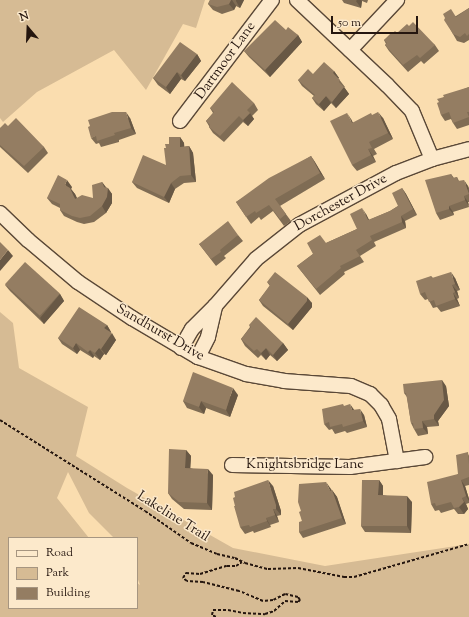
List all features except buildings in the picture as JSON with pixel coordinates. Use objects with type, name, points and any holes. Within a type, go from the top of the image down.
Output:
[{"type":"street","name":"Dartmoor Lane","points":[[180,122],[272,0]]},
{"type":"street","points":[[297,0],[387,85],[412,111],[432,159]]},
{"type":"street","points":[[350,50],[397,0]]},
{"type":"street","name":"Dorchester Drive","points":[[181,348],[192,329],[215,306],[256,259],[299,225],[378,182],[432,159],[469,149]]},
{"type":"street","name":"Sandhurst Drive","points":[[0,213],[28,240],[78,282],[132,318],[198,357],[246,374],[284,381],[340,384],[361,389],[376,399],[386,411],[391,426],[397,461]]},
{"type":"street","name":"Dorchester Drive","points":[[198,357],[208,337],[215,306]]},
{"type":"street","name":"Knightsbridge Lane","points":[[232,465],[350,467],[425,457]]},
{"type":"path","name":"Lakeline Trail","points":[[0,420],[145,511],[191,543],[242,562],[268,569],[298,568],[344,577],[354,577],[469,544]]},
{"type":"path","points":[[216,617],[211,613],[212,610],[228,610],[243,613],[265,614],[274,611],[285,601],[298,602],[300,600],[298,597],[285,594],[273,600],[263,601],[239,591],[203,582],[187,581],[183,578],[184,574],[186,573],[200,574],[222,567],[238,566],[242,562]]},
{"type":"green space","points":[[0,0],[205,0],[196,28],[183,24],[146,90],[114,50],[37,92],[3,122],[0,118]]},
{"type":"green space","points":[[0,312],[13,323],[19,368],[88,407],[76,456],[127,488],[233,548],[325,566],[469,544],[469,617],[0,617]]}]
